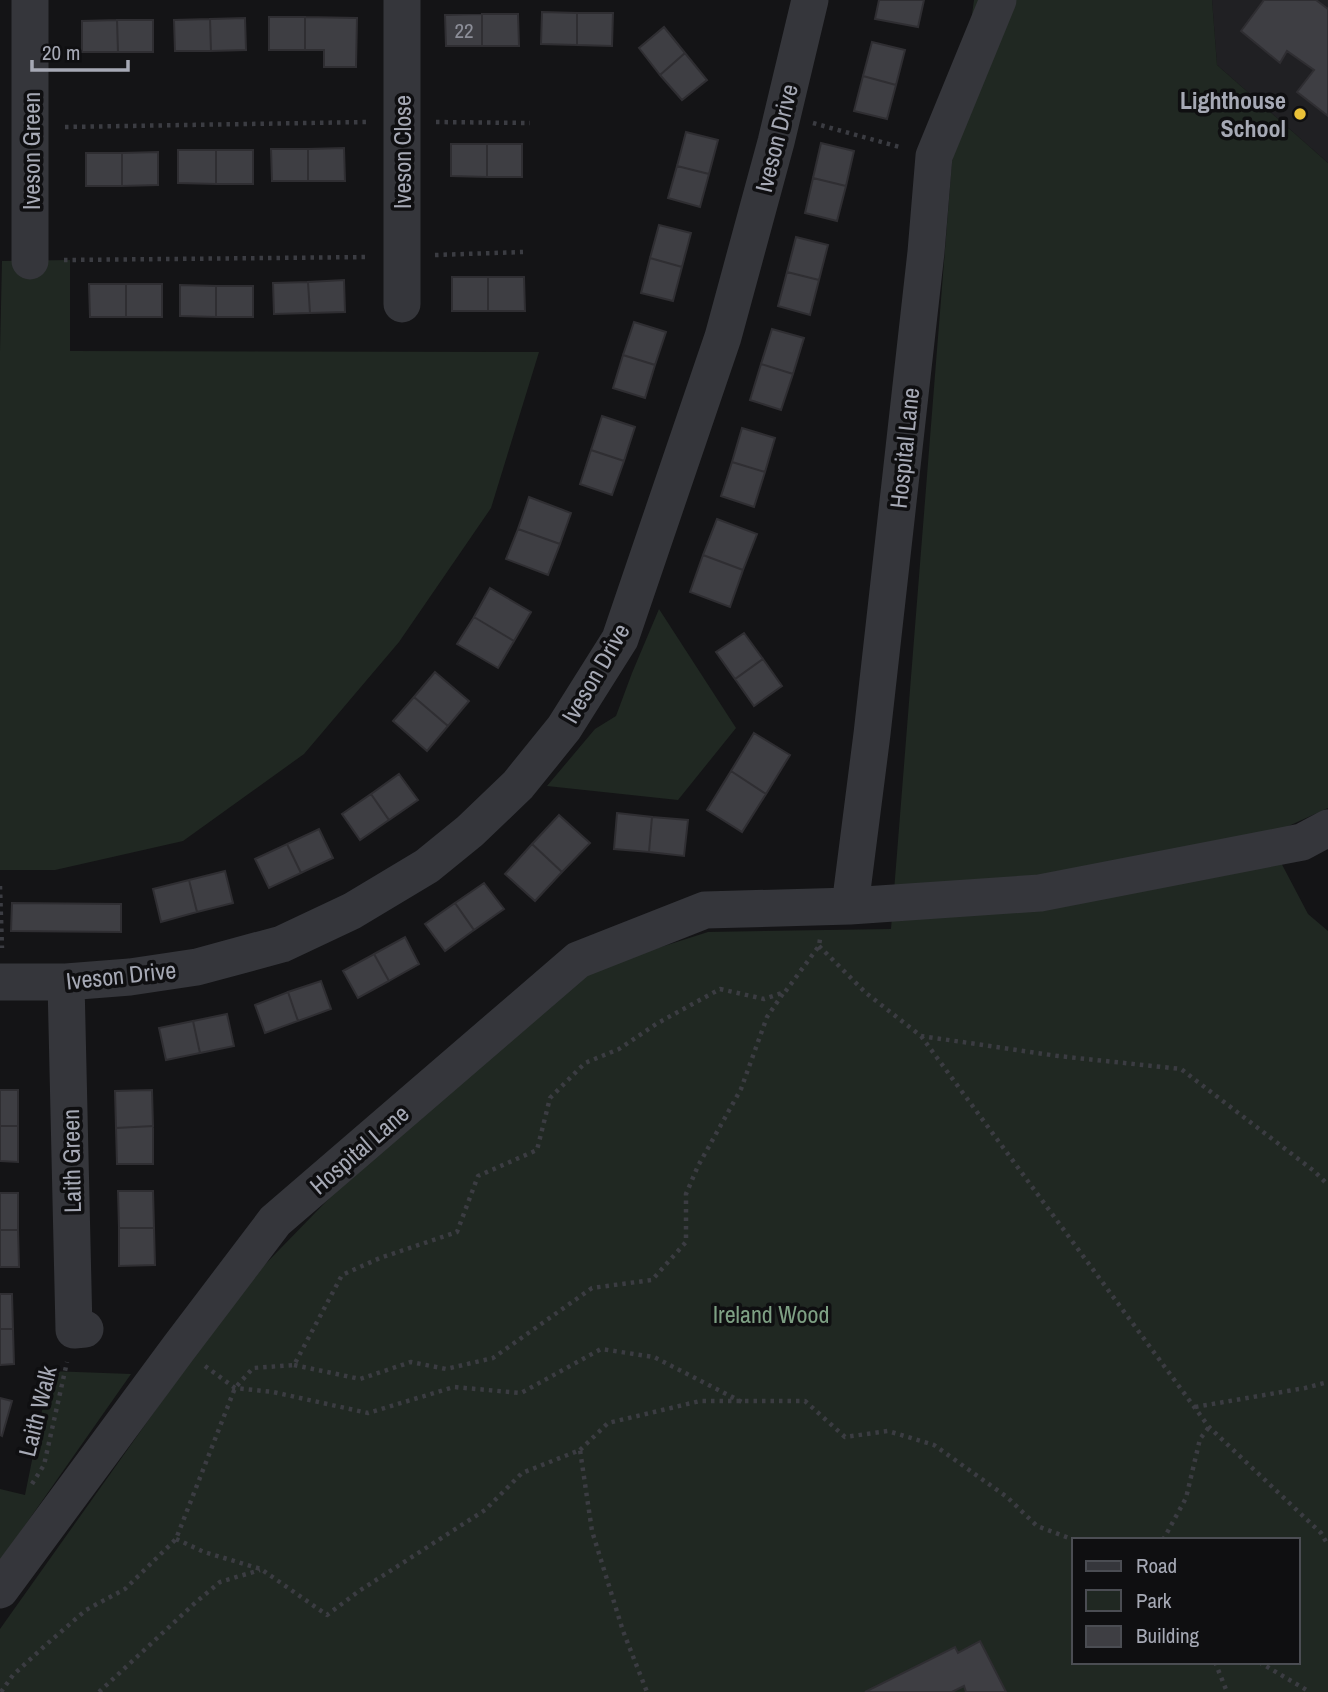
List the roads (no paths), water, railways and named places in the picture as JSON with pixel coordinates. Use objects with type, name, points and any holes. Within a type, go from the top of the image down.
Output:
[{"type":"street","name":"Iveson Green","points":[[30,0],[30,261]]},
{"type":"street","name":"Iveson Close","points":[[402,0],[402,304]]},
{"type":"street","name":"Iveson Drive","points":[[1,982],[66,982],[130,977],[197,967],[282,944],[352,911],[427,866],[470,831],[518,785],[564,728],[620,639],[723,337],[783,114],[810,0]]},
{"type":"street","name":"Hospital Lane","points":[[836,907],[874,720],[934,156],[998,0]]},
{"type":"street","name":"Hospital Lane","points":[[0,1590],[275,1221],[578,960],[705,910],[836,907],[1040,893],[1301,842],[1328,828]]},
{"type":"street","name":"Laith Green","points":[[66,982],[79,1330]]},
{"type":"place","name":"Lighthouse School","points":[[1300,114]]},
{"type":"park label","name":"Ireland Wood","points":[[771,1314]]}]
